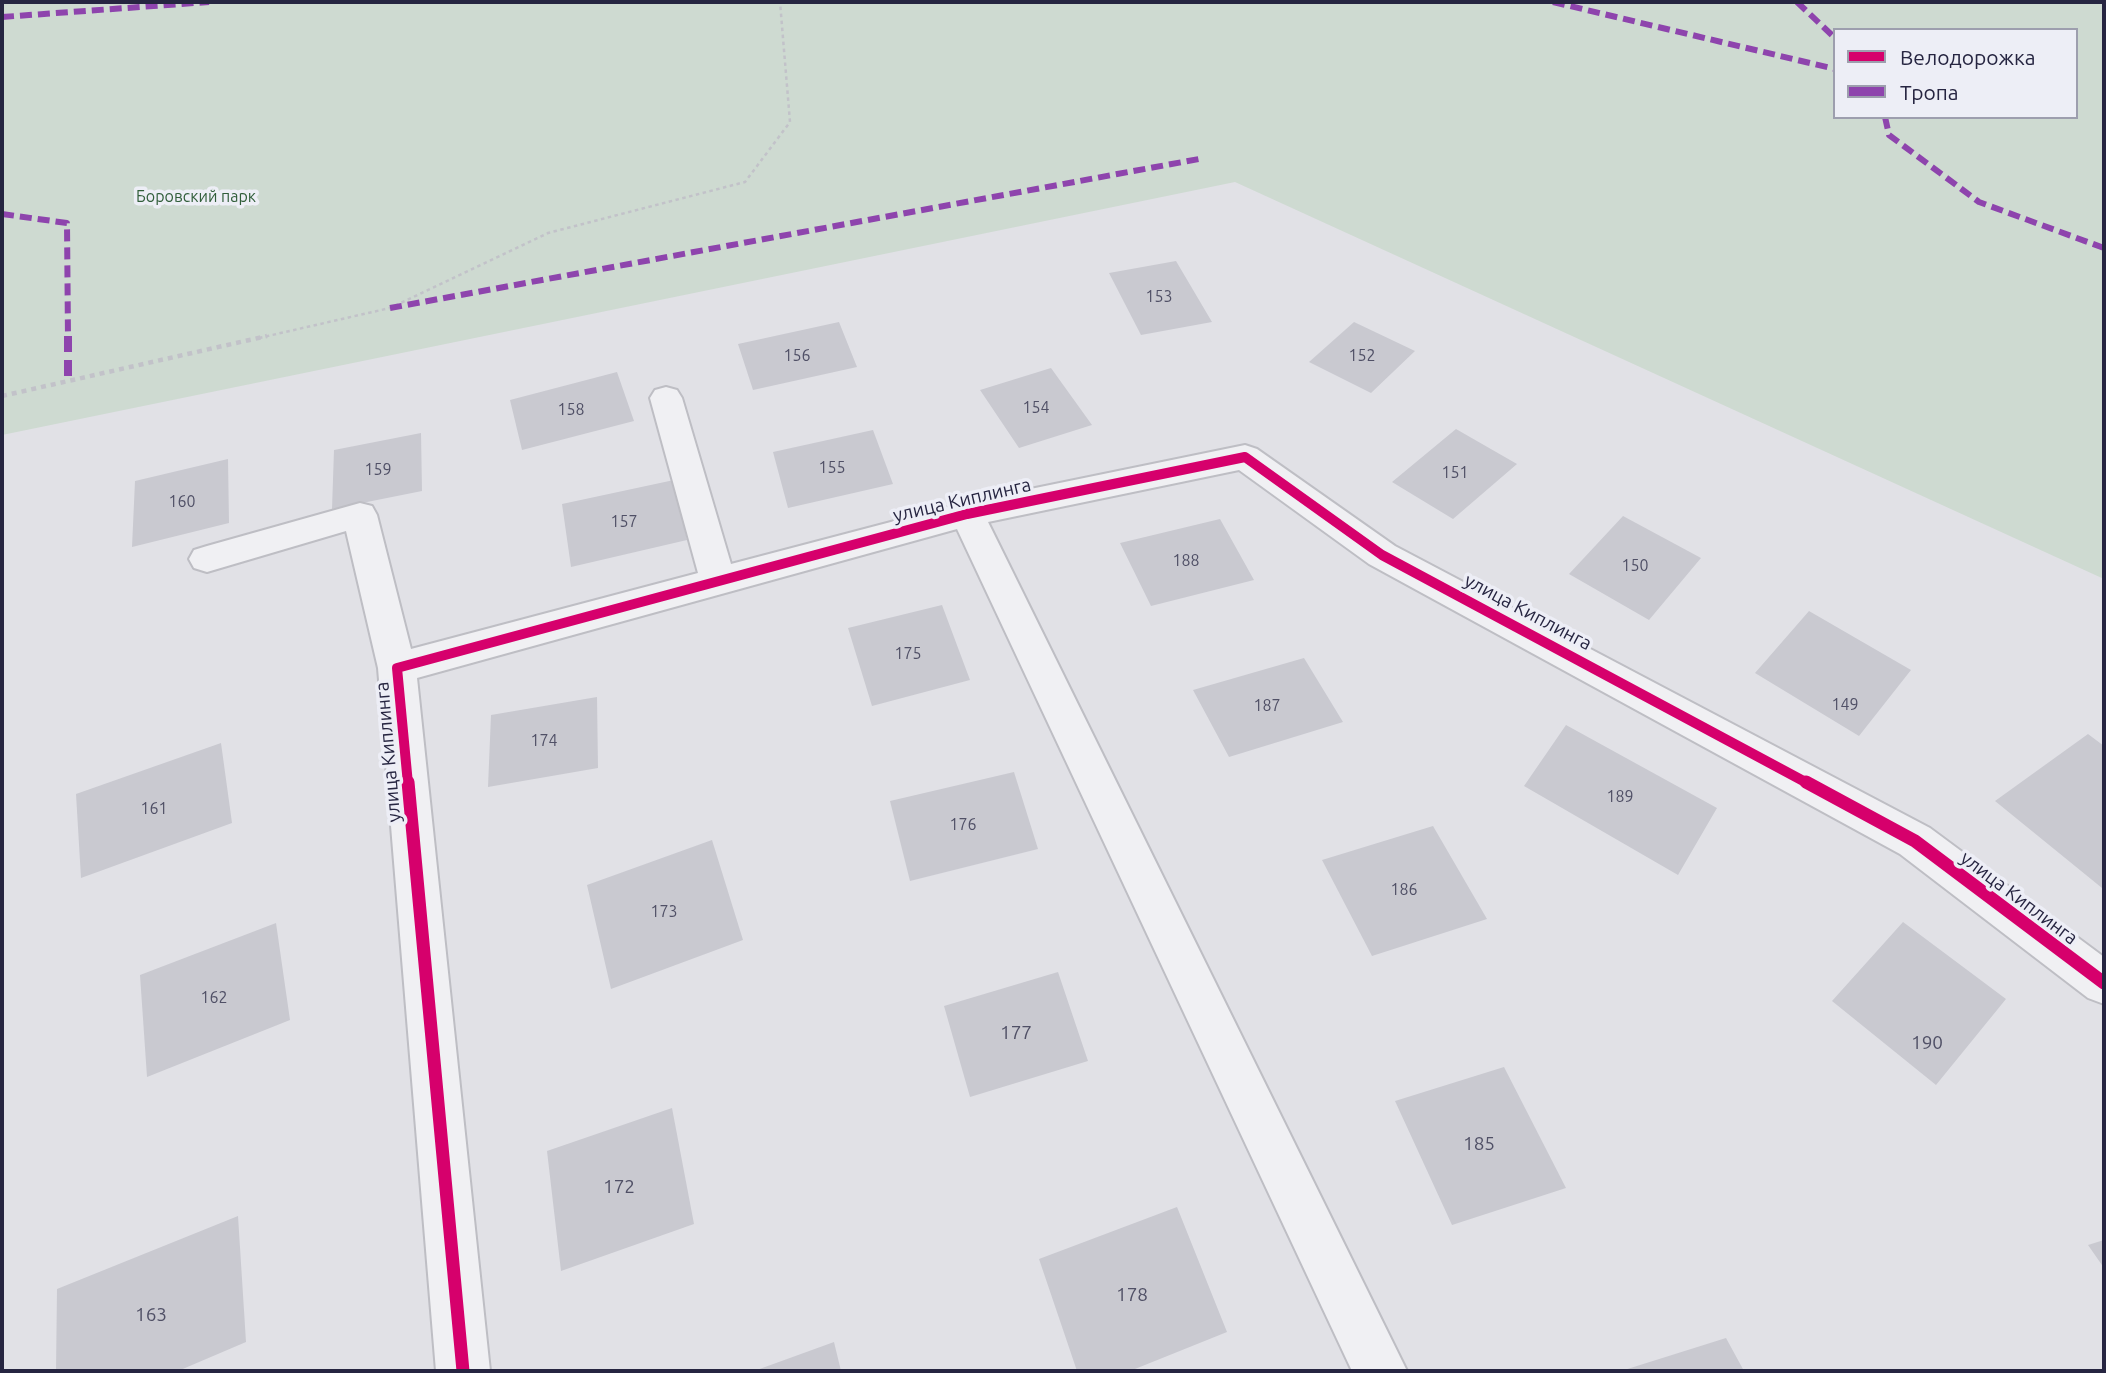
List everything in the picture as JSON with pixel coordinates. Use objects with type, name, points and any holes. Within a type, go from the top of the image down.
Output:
[{"type":"street","points":[[666,398],[718,581]]},
{"type":"street","name":"улица Киплинга","points":[[463,1371],[397,668],[967,514],[1245,457],[1382,555],[1915,841],[2104,983]]},
{"type":"street","points":[[967,514],[1380,1371]]},
{"type":"street","points":[[207,559],[360,515],[397,668]]},
{"type":"path","points":[[2,396],[390,308],[548,233],[745,182],[790,122],[780,2]]},
{"type":"green space","name":"Боровский парк","points":[[2,2],[2104,2],[2104,579],[1235,182],[2,435]]},
{"type":"building","points":[[1176,261],[1212,322],[1141,335],[1109,273]]},
{"type":"building","points":[[839,322],[857,367],[753,390],[738,344]]},
{"type":"building","points":[[1354,322],[1415,351],[1371,393],[1309,362]]},
{"type":"building","points":[[1051,368],[1092,425],[1019,448],[980,390]]},
{"type":"building","points":[[617,372],[634,421],[522,450],[510,400]]},
{"type":"building","points":[[1456,429],[1517,464],[1453,519],[1392,482]]},
{"type":"building","points":[[873,430],[893,484],[788,508],[773,452]]},
{"type":"building","points":[[421,433],[422,491],[332,509],[334,450]]},
{"type":"building","points":[[228,459],[229,523],[132,547],[135,481]]},
{"type":"building","points":[[674,480],[687,540],[571,567],[562,504]]},
{"type":"building","points":[[1623,516],[1701,558],[1649,620],[1569,574]]},
{"type":"building","points":[[1220,519],[1254,580],[1151,606],[1120,543]]},
{"type":"building","points":[[942,605],[970,680],[872,706],[848,628]]},
{"type":"building","points":[[1809,611],[1911,670],[1859,736],[1755,673]]},
{"type":"building","points":[[1304,658],[1343,722],[1229,757],[1193,690]]},
{"type":"building","points":[[597,697],[598,768],[488,787],[491,715]]},
{"type":"building","points":[[1566,725],[1717,808],[1678,875],[1524,786]]},
{"type":"building","points":[[2088,734],[2104,746],[2102,888],[1995,801]]},
{"type":"building","points":[[221,743],[232,823],[81,878],[76,794]]},
{"type":"building","points":[[1014,772],[1038,849],[910,881],[890,801]]},
{"type":"building","points":[[1433,826],[1487,919],[1372,956],[1322,860]]},
{"type":"building","points":[[712,840],[743,940],[611,989],[587,885]]},
{"type":"building","points":[[1903,922],[2006,999],[1936,1085],[1832,1001]]},
{"type":"building","points":[[276,923],[290,1020],[147,1077],[140,975]]},
{"type":"building","points":[[1058,972],[1088,1061],[970,1097],[944,1006]]},
{"type":"building","points":[[1504,1067],[1566,1188],[1452,1225],[1395,1101]]},
{"type":"building","points":[[672,1108],[694,1224],[561,1271],[547,1151]]},
{"type":"building","points":[[1177,1207],[1227,1332],[1130,1371],[1077,1371],[1039,1259]]},
{"type":"building","points":[[238,1216],[246,1342],[178,1371],[56,1371],[57,1289]]},
{"type":"building","points":[[2104,1240],[2104,1268],[2088,1245]]},
{"type":"building","points":[[1726,1338],[1744,1371],[1621,1371]]},
{"type":"building","points":[[834,1342],[841,1371],[754,1371]]},
{"type":"marked path","points":[[2,17],[209,2]]},
{"type":"marked path","points":[[1553,2],[1833,69]]},
{"type":"marked path","points":[[1797,2],[1833,36]]},
{"type":"marked path","points":[[1885,119],[1889,135],[1979,202],[2104,248]]},
{"type":"marked path","points":[[390,308],[1199,159]]},
{"type":"marked path","points":[[2,214],[67,223],[68,381]]},
{"type":"cycle path","points":[[463,1371],[397,668],[967,514],[1245,457],[1382,555],[1915,841],[2104,983]]}]
